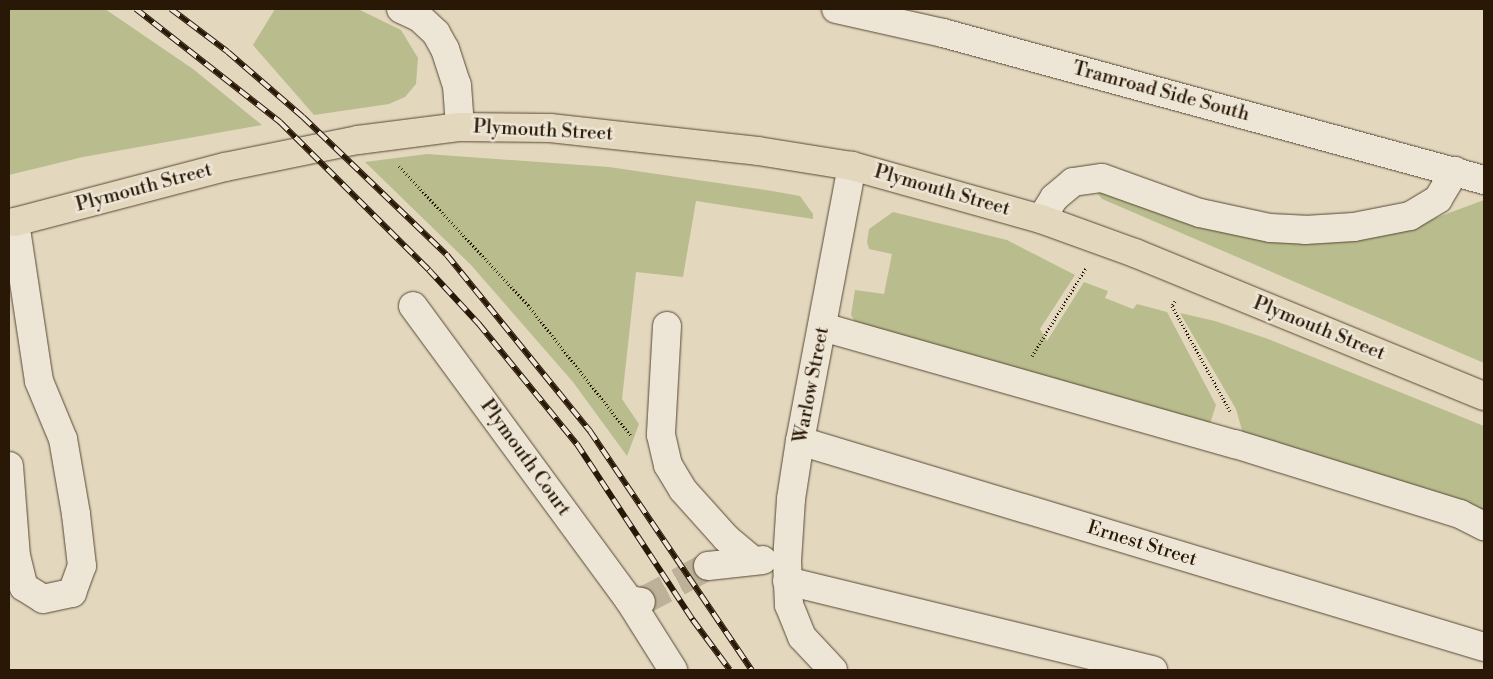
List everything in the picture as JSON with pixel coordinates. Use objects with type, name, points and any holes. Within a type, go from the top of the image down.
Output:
[{"type":"main road","name":"Plymouth Street","points":[[11,223],[225,167],[389,136],[460,127],[550,128],[758,151],[852,166],[1041,219],[1188,275],[1484,396]]},
{"type":"street","points":[[402,9],[420,18],[436,33],[446,49],[457,85],[460,127]]},
{"type":"street","name":"Tramroad Side South","points":[[836,9],[942,33],[1484,180]]},
{"type":"street","name":"Warlow Street","points":[[788,582],[791,499],[800,441],[852,166]]},
{"type":"street","points":[[1041,219],[1054,198],[1073,182],[1102,178],[1200,213],[1270,228],[1305,230],[1354,227],[1410,216],[1438,199],[1455,171]]},
{"type":"street","points":[[9,466],[16,556],[24,587],[43,599],[72,593],[82,566],[64,439],[38,381],[11,223]]},
{"type":"street","name":"Plymouth Court","points":[[413,306],[635,601],[673,670]]},
{"type":"street","points":[[667,326],[660,436],[668,465],[682,490],[726,538],[751,560],[788,582],[1153,670]]},
{"type":"street","points":[[823,327],[1019,381],[1235,444],[1460,514],[1484,526]]},
{"type":"street","name":"Ernest Street","points":[[800,441],[1484,647]]},
{"type":"street","points":[[708,566],[751,560]]},
{"type":"street","points":[[788,582],[802,637],[833,670]]},
{"type":"path","points":[[389,136],[393,159],[528,305],[632,437]]},
{"type":"path","points":[[1019,381],[1022,371],[1080,280],[1099,240]]},
{"type":"path","points":[[1188,275],[1172,306],[1230,412],[1235,444]]},
{"type":"green space","points":[[9,9],[105,9],[193,69],[262,125],[83,157],[9,175]]},
{"type":"green space","points":[[275,9],[358,9],[401,30],[418,58],[416,84],[405,97],[389,104],[314,115],[253,45]]},
{"type":"green space","points":[[427,154],[609,167],[772,191],[800,196],[813,214],[813,219],[696,201],[683,277],[636,272],[622,399],[639,424],[627,456],[573,382],[471,265],[365,162]]},
{"type":"green space","points":[[1101,188],[1267,239],[1327,243],[1403,230],[1484,200],[1484,363],[1102,199],[1098,194]]},
{"type":"green space","points":[[893,212],[1007,240],[1075,275],[1040,329],[1047,341],[1084,282],[1108,291],[1105,298],[1133,309],[1137,304],[1167,312],[1216,405],[1209,427],[855,322],[851,315],[855,290],[884,294],[892,254],[869,249],[867,242],[869,229]]},
{"type":"green space","points":[[1180,313],[1215,321],[1268,339],[1484,426],[1484,514],[1243,434],[1236,409]]},
{"type":"tunnel","points":[[641,602],[708,566]]},
{"type":"railway","points":[[136,9],[280,122],[429,270],[479,324],[577,444],[693,620],[730,670]]},
{"type":"railway","points":[[171,9],[228,52],[303,117],[447,255],[590,431],[752,670]]}]
